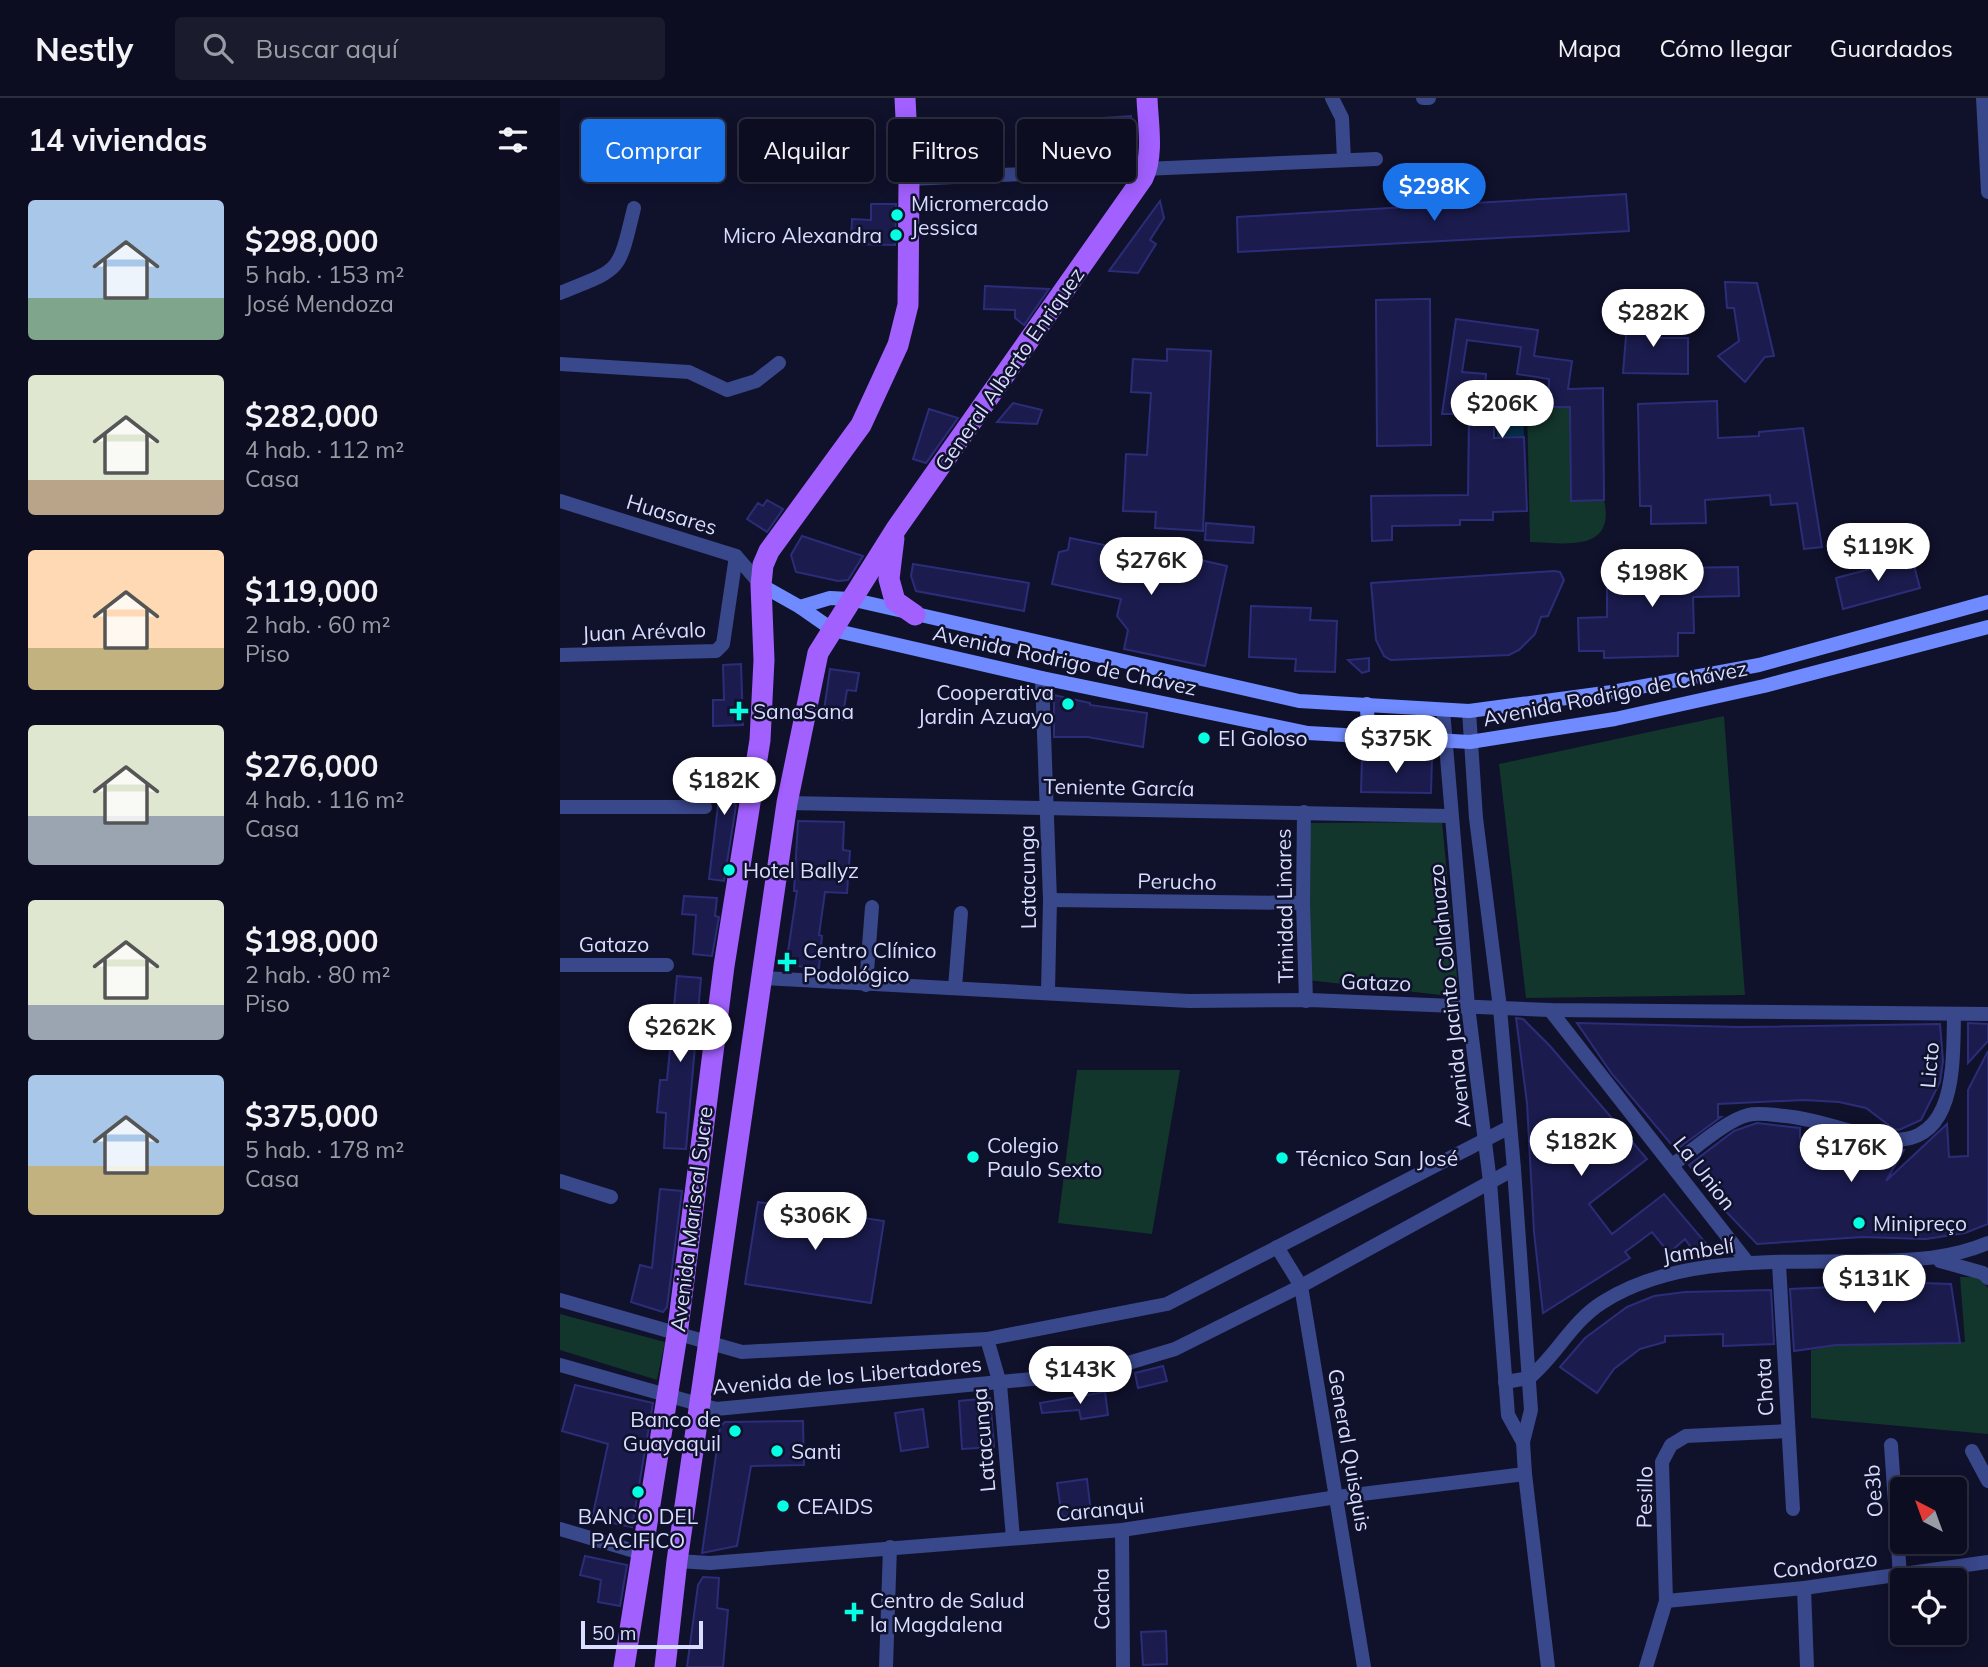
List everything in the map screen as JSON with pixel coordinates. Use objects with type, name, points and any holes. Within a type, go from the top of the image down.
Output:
[{"type":"main road","name":"Avenida Mariscal Sucre","points":[[905,98],[906,119]]},
{"type":"main road","points":[[1147,98],[1148,167]]},
{"type":"main road","name":"General Alberto Enriquez","points":[[833,630],[896,529],[1132,195],[1148,167]]},
{"type":"main road","name":"Avenida Mariscal Sucre","points":[[624,1667],[677,1335],[724,966],[760,740],[764,660],[761,585],[763,565],[769,551],[861,425],[898,345],[908,304],[909,182]]},
{"type":"main road","points":[[896,529],[889,579],[895,601],[915,615]]},
{"type":"main road","name":"Avenida Rodrigo de Chávez","points":[[761,585],[833,630],[1042,678],[1308,733],[1470,743],[1615,719],[1737,692],[1988,626]]},
{"type":"main road","name":"Avenida Rodrigo de Chávez","points":[[800,607],[830,598],[850,599],[1299,701],[1469,711],[1612,692],[1759,665],[1988,602]]},
{"type":"main road","name":"Avenida Mariscal Sucre","points":[[664,1667],[786,803],[811,678],[818,653],[833,630]]},
{"type":"main road","points":[[1367,704],[1368,737]]},
{"type":"street","points":[[1332,98],[1342,118],[1344,160]]},
{"type":"street","points":[[1423,98],[1429,98]]},
{"type":"street","points":[[1983,98],[1988,192]]},
{"type":"street","points":[[1003,174],[1376,159]]},
{"type":"street","points":[[560,293],[607,274],[617,266],[634,208]]},
{"type":"street","points":[[560,364],[690,372],[727,390],[756,381],[779,363]]},
{"type":"street","name":"Huasares","points":[[560,501],[736,556],[761,585]]},
{"type":"street","name":"Juan Arévalo","points":[[560,655],[716,651],[723,644],[736,556]]},
{"type":"street","name":"Latacunga","points":[[1042,678],[1050,900],[1048,991]]},
{"type":"street","name":"Avenida Jacinto Collahuazo","points":[[1443,709],[1468,1006],[1490,1182],[1508,1415],[1523,1442]]},
{"type":"street","name":"Avenida Jacinto Collahuazo","points":[[1469,711],[1470,743],[1500,1008],[1508,1128],[1514,1169],[1531,1410],[1523,1442],[1525,1474],[1548,1667]]},
{"type":"street","name":"Teniente García","points":[[786,803],[1450,816]]},
{"type":"street","points":[[560,807],[705,807]]},
{"type":"street","name":"Trinidad Linares","points":[[1304,812],[1303,903],[1307,1000]]},
{"type":"street","name":"Perucho","points":[[1050,900],[1303,903]]},
{"type":"street","points":[[866,985],[872,907]]},
{"type":"street","points":[[955,987],[961,912]]},
{"type":"street","name":"Gatazo","points":[[560,965],[667,965]]},
{"type":"street","name":"Gatazo","points":[[763,978],[866,985],[1048,991],[1189,1001],[1307,1000],[1550,1010],[1954,1016],[1988,1014]]},
{"type":"street","name":"La Union","points":[[1550,1010],[1748,1264]]},
{"type":"street","name":"Licto","points":[[1672,1165],[1747,1115],[1812,1119],[1894,1140],[1914,1136],[1934,1123],[1946,1105],[1953,1074],[1954,1016]]},
{"type":"street","name":"Avenida de los Libertadores","points":[[560,1300],[742,1352],[987,1339],[1150,1309],[1508,1128]]},
{"type":"street","name":"Avenida de los Libertadores","points":[[560,1364],[701,1407],[716,1409],[1095,1373],[1166,1353],[1301,1286],[1514,1169]]},
{"type":"street","points":[[560,1181],[611,1197]]},
{"type":"street","name":"Jambelí","points":[[1529,1378],[1563,1337],[1602,1302],[1659,1276],[1748,1264],[1936,1260],[1988,1243]]},
{"type":"street","name":"General Quisquis","points":[[1277,1247],[1301,1286],[1364,1667]]},
{"type":"street","name":"Jambelí","points":[[1936,1260],[1983,1273],[1988,1279]]},
{"type":"street","name":"Chota","points":[[1779,1264],[1793,1509]]},
{"type":"street","name":"Latacunga","points":[[987,1339],[1000,1384],[1013,1538]]},
{"type":"street","points":[[1505,1382],[1529,1378]]},
{"type":"street","name":"Pesillo","points":[[1646,1667],[1666,1601],[1662,1462],[1671,1445],[1686,1436],[1788,1431]]},
{"type":"street","name":"Oe3b","points":[[1891,1445],[1899,1568]]},
{"type":"street","points":[[1972,1451],[1988,1480]]},
{"type":"street","name":"Caranqui","points":[[677,1562],[709,1563],[1122,1530],[1337,1497],[1525,1474]]},
{"type":"street","points":[[560,1529],[641,1553]]},
{"type":"street","name":"Cacha","points":[[1122,1530],[1123,1667]]},
{"type":"street","points":[[886,1667],[890,1547]]},
{"type":"street","name":"Condorazo","points":[[1950,1568],[1988,1562]]},
{"type":"street","name":"Condorazo","points":[[1666,1601],[1890,1577]]},
{"type":"street","points":[[1804,1588],[1807,1667]]},
{"type":"green space","points":[[1527,406],[1570,407],[1571,501],[1604,500],[1606,517],[1602,529],[1595,537],[1572,543],[1530,542]]},
{"type":"green space","points":[[1724,716],[1745,995],[1526,998],[1499,764]]},
{"type":"green space","points":[[1442,822],[1459,997],[1307,980],[1307,823]]},
{"type":"green space","points":[[1077,1070],[1180,1070],[1152,1234],[1058,1223]]},
{"type":"green space","points":[[1960,1277],[1978,1277],[1988,1288],[1988,1434],[1811,1418],[1811,1350],[1836,1345],[1965,1342]]},
{"type":"green space","points":[[560,1314],[665,1342],[657,1380],[560,1350]]},
{"type":"water","points":[[1523,397],[1524,437],[1497,438],[1496,398]]},
{"type":"building","points":[[1131,116],[1131,119],[1089,119]]},
{"type":"building","points":[[1626,194],[1629,231],[1238,252],[1237,217]]},
{"type":"building","points":[[1160,201],[1164,218],[1150,240],[1156,244],[1138,273],[1109,271]]},
{"type":"building","points":[[871,204],[896,204],[895,245],[851,244],[852,219],[871,220]]},
{"type":"building","points":[[1725,282],[1757,283],[1774,356],[1765,357],[1745,382],[1718,356],[1739,341],[1734,308],[1727,308]]},
{"type":"building","points":[[985,286],[1049,289],[1024,325],[1015,318],[1015,310],[984,309]]},
{"type":"building","points":[[1430,299],[1431,445],[1377,446],[1376,300]]},
{"type":"building","points":[[1628,312],[1647,312],[1647,327],[1659,327],[1659,338],[1688,338],[1688,374],[1623,373]]},
{"type":"building","points":[[1456,319],[1538,330],[1534,356],[1572,361],[1568,389],[1603,388],[1604,500],[1571,501],[1570,407],[1548,407],[1549,379],[1517,374],[1521,347],[1467,340],[1462,372],[1486,374],[1483,425],[1494,425],[1494,438],[1524,437],[1527,511],[1493,512],[1493,520],[1460,520],[1460,525],[1392,526],[1392,540],[1372,541],[1371,496],[1468,495],[1469,414],[1442,414]]},
{"type":"building","points":[[1167,349],[1211,351],[1203,531],[1155,528],[1156,512],[1123,511],[1126,454],[1147,455],[1151,393],[1131,392],[1133,359],[1167,361]]},
{"type":"building","points":[[1717,401],[1718,438],[1759,436],[1759,432],[1803,428],[1822,547],[1804,549],[1797,503],[1771,505],[1770,495],[1705,500],[1706,523],[1651,524],[1651,506],[1640,506],[1638,404]]},
{"type":"building","points":[[1013,403],[1042,410],[1037,424],[997,422]]},
{"type":"building","points":[[929,409],[958,418],[926,463],[913,459]]},
{"type":"building","points":[[767,500],[783,509],[767,532],[747,519],[758,503],[763,506]]},
{"type":"building","points":[[1206,523],[1254,527],[1253,543],[1205,540]]},
{"type":"building","points":[[802,536],[863,556],[848,580],[838,581],[796,572],[791,555]]},
{"type":"building","points":[[1070,538],[1124,549],[1124,554],[1162,562],[1165,552],[1227,566],[1205,666],[1124,649],[1128,630],[1117,616],[1121,599],[1052,584],[1059,552],[1068,550]]},
{"type":"building","points":[[1912,558],[1920,588],[1843,609],[1836,578]]},
{"type":"building","points":[[913,564],[1029,583],[1024,611],[916,591],[911,576]]},
{"type":"building","points":[[1738,567],[1739,596],[1693,597],[1694,633],[1678,633],[1678,656],[1604,658],[1604,651],[1579,651],[1578,618],[1607,617],[1607,569]]},
{"type":"building","points":[[1560,572],[1564,580],[1548,616],[1541,617],[1535,634],[1519,650],[1509,655],[1391,660],[1384,656],[1376,640],[1371,583]]},
{"type":"building","points":[[1251,606],[1311,608],[1310,620],[1337,621],[1335,672],[1295,671],[1296,659],[1249,657]]},
{"type":"building","points":[[1369,658],[1369,671],[1362,673],[1348,660]]},
{"type":"building","points":[[741,664],[743,725],[713,726],[713,700],[724,700],[723,665]]},
{"type":"building","points":[[830,669],[859,673],[856,691],[847,690],[842,720],[823,717]]},
{"type":"building","points":[[1054,695],[1090,705],[1147,713],[1143,747],[1088,737],[1054,737]]},
{"type":"building","points":[[1362,756],[1432,758],[1431,793],[1361,792]]},
{"type":"building","points":[[714,766],[742,769],[737,800],[733,800],[736,806],[724,881],[709,879],[719,798],[710,797]]},
{"type":"building","points":[[798,821],[844,822],[843,850],[850,851],[847,893],[825,892],[819,935],[822,936],[819,968],[786,965],[797,891],[794,891]]},
{"type":"building","points":[[684,896],[717,898],[715,916],[719,917],[712,956],[693,954],[696,915],[682,914]]},
{"type":"building","points":[[677,976],[701,978],[686,1149],[664,1148],[666,1113],[657,1112],[660,1080],[667,1080]]},
{"type":"building","points":[[1516,1018],[1523,1019],[1550,1046],[1647,1159],[1589,1204],[1612,1234],[1664,1194],[1710,1248],[1692,1249],[1685,1239],[1669,1253],[1652,1232],[1625,1252],[1630,1258],[1543,1313],[1534,1232],[1527,1103]]},
{"type":"building","points":[[1577,1023],[1739,1027],[1940,1024],[1943,1061],[1940,1082],[1921,1120],[1899,1130],[1866,1108],[1839,1102],[1804,1100],[1718,1104],[1718,1117],[1721,1117],[1676,1150],[1612,1074]]},
{"type":"building","points":[[1968,1023],[1988,1024],[1988,1041],[1968,1063]]},
{"type":"building","points":[[1988,1051],[1988,1224],[1965,1233],[1926,1239],[1863,1237],[1757,1244],[1717,1202],[1689,1165],[1734,1131],[1757,1123],[1800,1128],[1800,1138],[1811,1147],[1826,1153],[1904,1150],[1886,1181],[1947,1124],[1949,1157],[1968,1156],[1968,1090]]},
{"type":"building","points":[[660,1189],[682,1191],[667,1307],[663,1312],[631,1302],[640,1265],[652,1268]]},
{"type":"building","points":[[758,1202],[884,1221],[871,1303],[745,1284]]},
{"type":"building","points":[[1951,1284],[1960,1343],[1836,1345],[1794,1351],[1790,1289]]},
{"type":"building","points":[[1771,1290],[1774,1344],[1723,1346],[1723,1334],[1665,1336],[1665,1342],[1640,1349],[1614,1369],[1597,1393],[1560,1367],[1585,1338],[1627,1307],[1654,1296],[1685,1292]]},
{"type":"building","points":[[1163,1366],[1167,1381],[1138,1388],[1135,1373]]},
{"type":"building","points":[[575,1385],[653,1403],[632,1527],[592,1519],[608,1444],[562,1431]]},
{"type":"building","points":[[1105,1392],[1108,1415],[1081,1419],[1079,1410],[1042,1413],[1040,1403]]},
{"type":"building","points":[[990,1398],[994,1447],[962,1449],[959,1401]]},
{"type":"building","points":[[923,1409],[928,1447],[901,1451],[895,1413]]},
{"type":"building","points":[[803,1421],[804,1465],[751,1466],[737,1546],[702,1553],[720,1427],[725,1422]]},
{"type":"building","points":[[1087,1479],[1091,1513],[1062,1517],[1057,1483]]},
{"type":"building","points":[[585,1556],[627,1565],[620,1606],[598,1602],[601,1580],[580,1575]]},
{"type":"building","points":[[703,1577],[719,1578],[717,1608],[728,1610],[723,1667],[687,1667],[698,1585]]},
{"type":"building","points":[[1166,1631],[1167,1664],[1143,1665],[1141,1632]]},
{"type":"place","name":"Micromercado Jessica","points":[[897,215]]},
{"type":"place","name":"Micro Alexandra","points":[[896,235]]},
{"type":"place","name":"Cooperativa Jardin Azuayo","points":[[1068,704]]},
{"type":"place","name":"SanaSana","points":[[739,711]]},
{"type":"place","name":"El Goloso","points":[[1204,738]]},
{"type":"place","name":"Hotel Ballyz","points":[[729,870]]},
{"type":"place","name":"Centro Clínico Podológico","points":[[787,962]]},
{"type":"place","name":"Colegio Paulo Sexto","points":[[973,1157]]},
{"type":"place","name":"Técnico San José","points":[[1282,1158]]},
{"type":"place","name":"Minipreço","points":[[1859,1223]]},
{"type":"place","name":"Banco de Guayaquil","points":[[735,1431]]},
{"type":"place","name":"Santi","points":[[777,1451]]},
{"type":"place","name":"BANCO DEL PACIFICO","points":[[638,1492]]},
{"type":"place","name":"CEAIDS","points":[[783,1506]]},
{"type":"place","name":"Centro de Salud la Magdalena","points":[[854,1612]]}]
